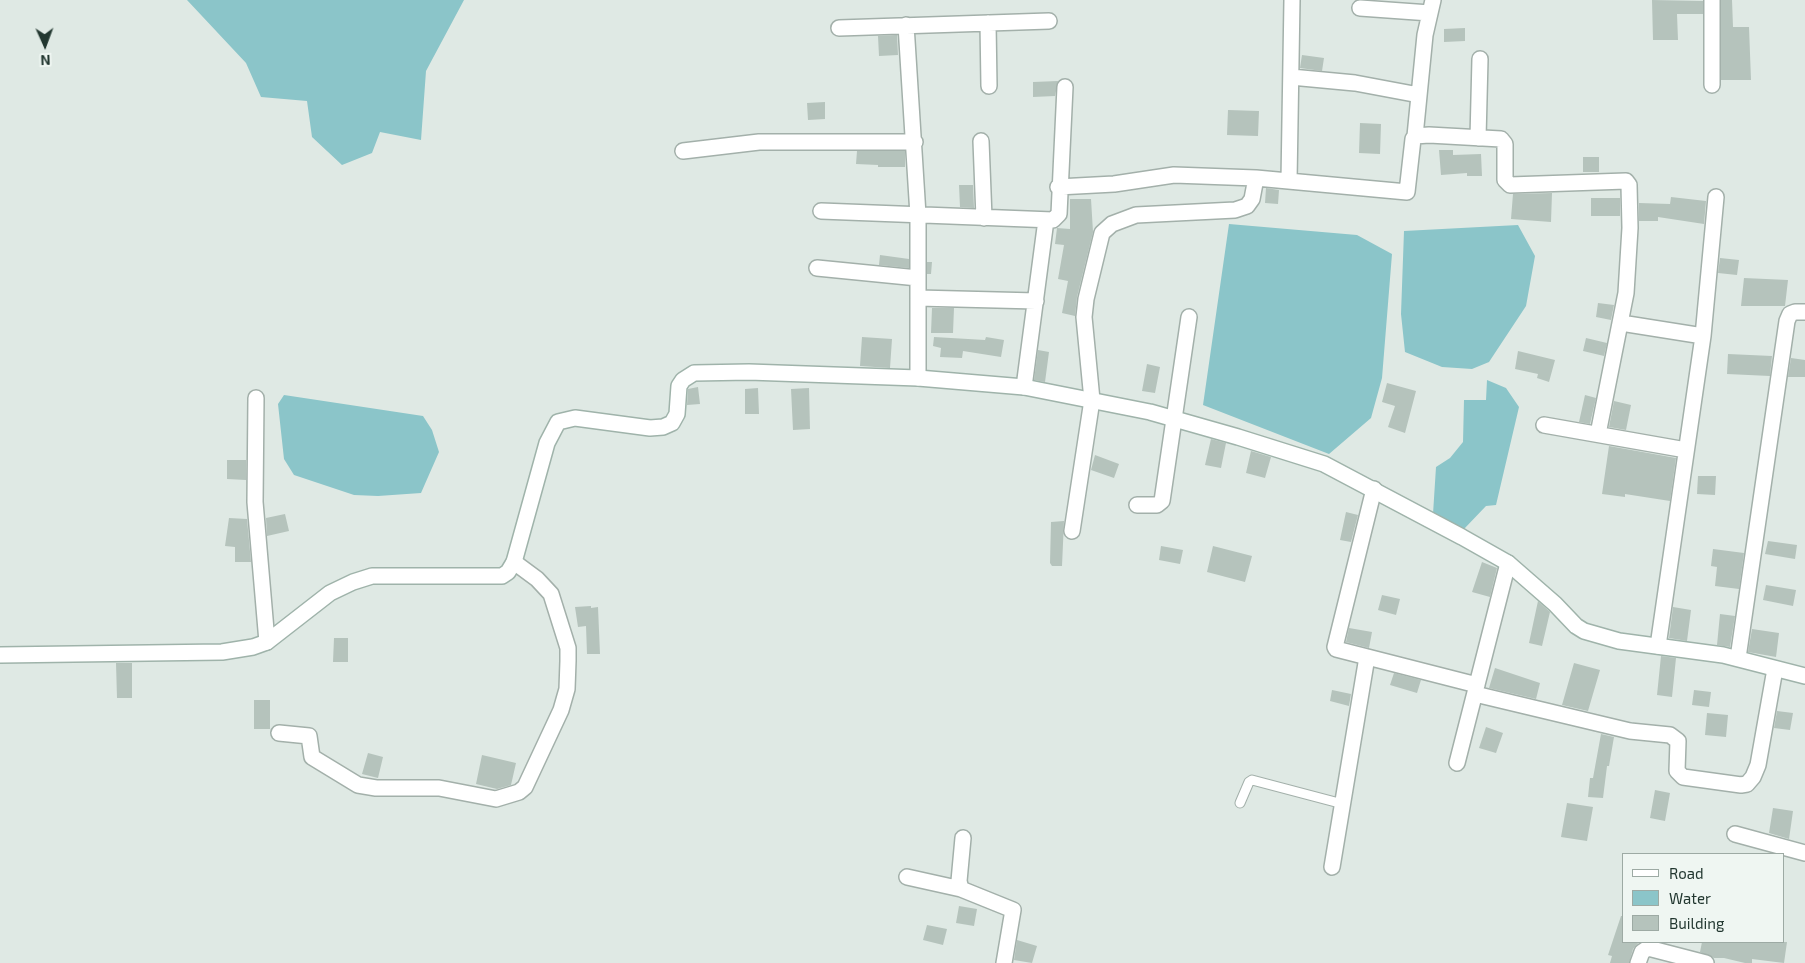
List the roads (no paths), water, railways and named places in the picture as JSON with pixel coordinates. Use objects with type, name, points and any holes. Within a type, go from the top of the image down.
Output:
[{"type":"street","points":[[1289,182],[1292,0]]},
{"type":"street","points":[[1712,0],[1712,85]]},
{"type":"street","points":[[1058,187],[1114,184],[1159,176],[1256,178],[1407,192],[1412,145],[1416,136],[1425,35],[1432,7],[1360,8]]},
{"type":"street","points":[[839,28],[1049,21]]},
{"type":"street","points":[[988,23],[989,86]]},
{"type":"street","points":[[906,25],[915,142],[918,215],[918,378]]},
{"type":"street","points":[[1478,138],[1480,59]]},
{"type":"street","points":[[1291,77],[1356,83],[1419,95]]},
{"type":"street","points":[[821,211],[1046,220],[1057,218],[1065,88]]},
{"type":"street","points":[[1416,136],[1478,138],[1504,141],[1505,180],[1510,185],[1549,185],[1610,180],[1628,182],[1630,228],[1626,293],[1598,434]]},
{"type":"street","points":[[981,141],[984,218]]},
{"type":"street","points":[[683,150],[758,142],[915,142]]},
{"type":"street","points":[[1072,530],[1092,400],[1084,317],[1089,282],[1102,233],[1112,224],[1136,216],[1235,210],[1248,206],[1252,199],[1256,178]]},
{"type":"street","points":[[1658,646],[1703,336],[1716,196]]},
{"type":"street","points":[[1024,387],[1046,220]]},
{"type":"street","points":[[817,268],[918,278]]},
{"type":"street","points":[[918,298],[1036,301]]},
{"type":"street","points":[[1738,658],[1787,321],[1790,314],[1805,312]]},
{"type":"street","points":[[1137,505],[1157,505],[1162,501],[1176,420],[1189,317]]},
{"type":"street","points":[[1621,323],[1703,336]]},
{"type":"street","points":[[0,655],[222,652],[253,647],[267,642],[330,593],[353,582],[372,576],[502,576],[508,572],[514,562],[546,443],[558,422],[575,418],[650,428],[663,427],[672,423],[677,414],[679,386],[683,380],[694,373],[748,372],[918,378],[1024,387],[1092,400],[1176,420],[1324,464],[1508,563],[1555,604],[1576,626],[1584,631],[1619,641],[1703,651],[1738,658],[1775,670],[1805,676]]},
{"type":"street","points":[[256,398],[255,502],[267,642]]},
{"type":"street","points":[[1544,425],[1686,450]]},
{"type":"street","points":[[1374,490],[1336,649],[1476,690],[1622,729],[1670,735],[1678,741],[1678,771],[1684,778],[1741,785],[1747,784],[1753,778],[1758,765],[1775,670]]},
{"type":"street","points":[[279,733],[309,736],[312,757],[358,785],[376,788],[439,788],[496,800],[519,792],[525,787],[561,710],[567,689],[568,648],[551,594],[537,579],[514,562]]},
{"type":"street","points":[[1457,763],[1508,563]]},
{"type":"street","points":[[1332,867],[1367,657]]},
{"type":"street","points":[[1735,834],[1805,854]]},
{"type":"street","points":[[961,889],[958,881],[963,838]]},
{"type":"street","points":[[907,877],[961,889],[1013,910],[1014,915],[1004,963]]},
{"type":"street","points":[[1638,963],[1642,952],[1648,948],[1706,963]]},
{"type":"lane","points":[[1240,804],[1249,782],[1252,780],[1343,804]]},
{"type":"water","points":[[187,0],[464,0],[426,71],[421,140],[380,132],[372,153],[342,165],[312,137],[307,101],[261,97],[246,63]]},
{"type":"water","points":[[1229,224],[1357,235],[1392,254],[1382,378],[1371,418],[1329,454],[1203,405]]},
{"type":"water","points":[[1518,225],[1535,256],[1526,306],[1489,362],[1472,369],[1442,367],[1405,352],[1401,314],[1404,231]]},
{"type":"water","points":[[1487,380],[1506,388],[1519,407],[1496,505],[1486,506],[1464,529],[1433,514],[1436,467],[1450,458],[1463,442],[1464,400],[1486,400]]},
{"type":"water","points":[[284,395],[423,416],[432,430],[439,452],[421,493],[378,496],[354,495],[294,475],[284,459],[278,404]]}]
